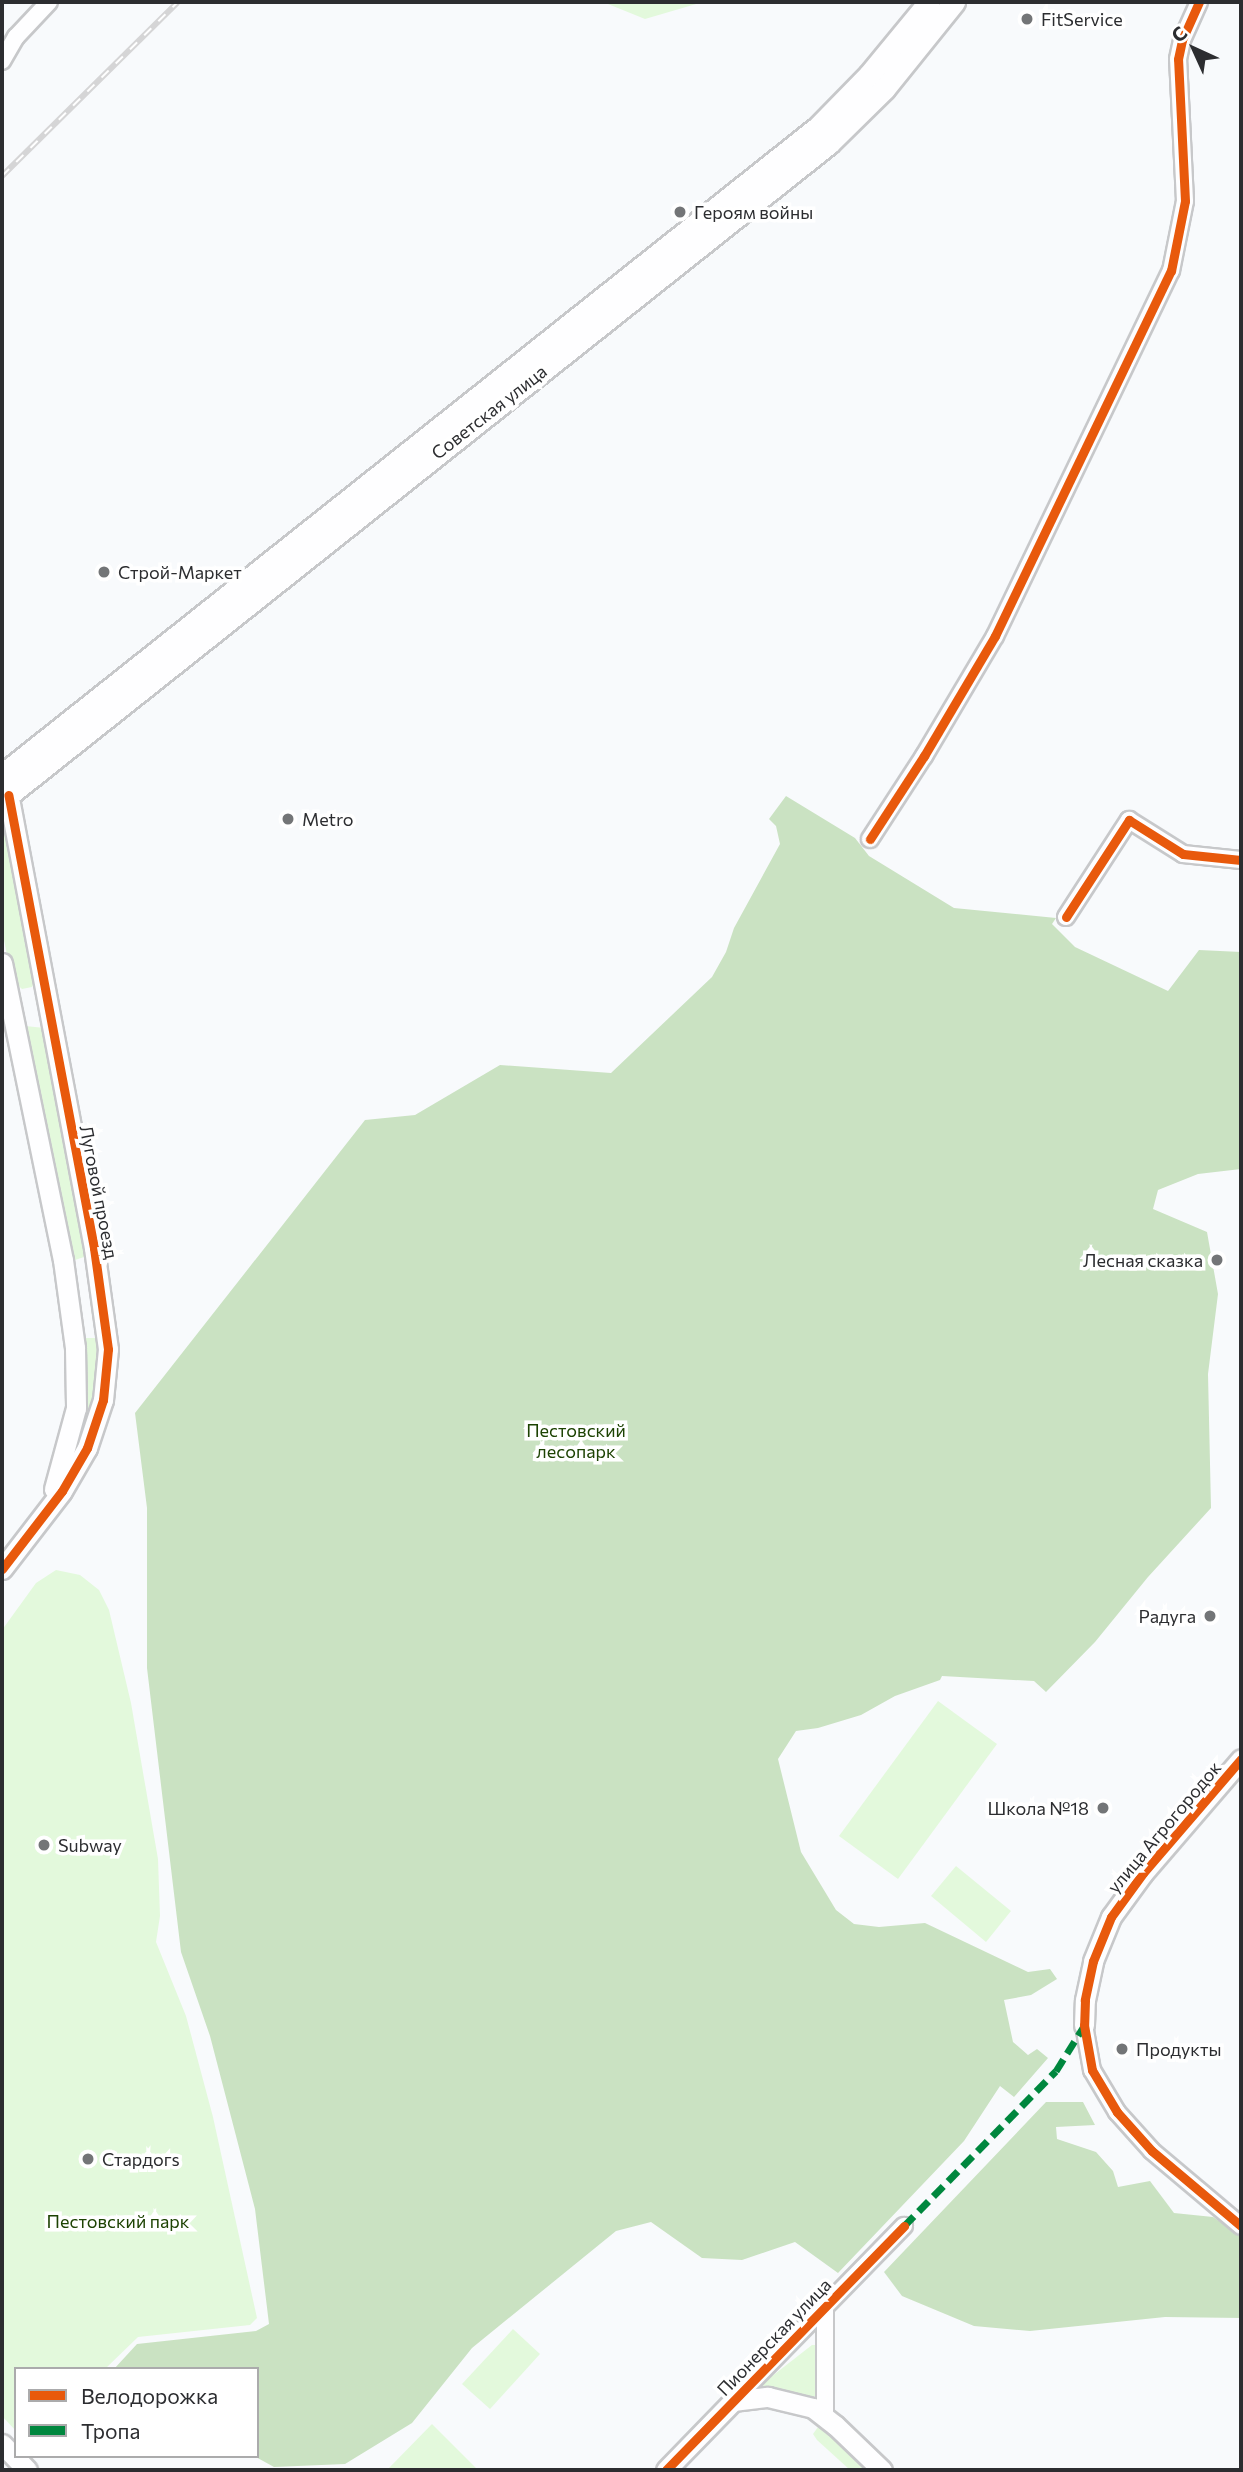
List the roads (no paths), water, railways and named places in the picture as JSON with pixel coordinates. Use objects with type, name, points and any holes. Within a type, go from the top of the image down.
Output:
[{"type":"main road","name":"Советская улица","points":[[4,790],[818,127],[869,75],[929,2]]},
{"type":"main road","name":"Советская улица","points":[[4,790],[829,143],[884,89],[954,2]]},
{"type":"street","points":[[2,61],[16,37],[49,2]]},
{"type":"street","points":[[870,839],[924,756],[995,636],[1171,271],[1185,201],[1178,60],[1182,40],[1199,2]]},
{"type":"street","name":"Луговой проезд","points":[[2,1569],[68,1482],[87,1448],[103,1400],[108,1349],[94,1248],[4,790]]},
{"type":"street","points":[[1066,917],[1129,820],[1183,854],[1241,860]]},
{"type":"street","name":"Луговой проезд","points":[[2,963],[63,1260],[78,1380],[72,1431],[59,1478],[34,1527]]},
{"type":"street","name":"улица Агрогородок","points":[[1241,1759],[1143,1873],[1111,1917],[1093,1961],[1085,2000],[1084,2025],[1092,2070],[1117,2112],[1152,2151],[1241,2226]]},
{"type":"street","name":"Пионерская улица","points":[[666,2470],[904,2226]]},
{"type":"street","points":[[825,2308],[825,2416]]},
{"type":"street","points":[[733,2401],[768,2397],[802,2403],[825,2416],[882,2470]]},
{"type":"railway","points":[[2,176],[178,2]]},
{"type":"place","name":"FitService","points":[[1027,19]]},
{"type":"place","name":"Героям войны","points":[[680,212]]},
{"type":"place","name":"Строй-Маркет","points":[[104,572]]},
{"type":"place","name":"Metro","points":[[288,819]]},
{"type":"place","name":"Лесная сказка","points":[[1217,1260]]},
{"type":"place","name":"Радуга","points":[[1210,1616]]},
{"type":"place","name":"Школа №18","points":[[1103,1808]]},
{"type":"place","name":"Subway","points":[[44,1845]]},
{"type":"place","name":"Продукты","points":[[1122,2049]]},
{"type":"place","name":"Стардогs","points":[[88,2159]]},
{"type":"park label","name":"Пестовский лесопарк","points":[[576,1441]]},
{"type":"park label","name":"Пестовский парк","points":[[118,2221]]}]
